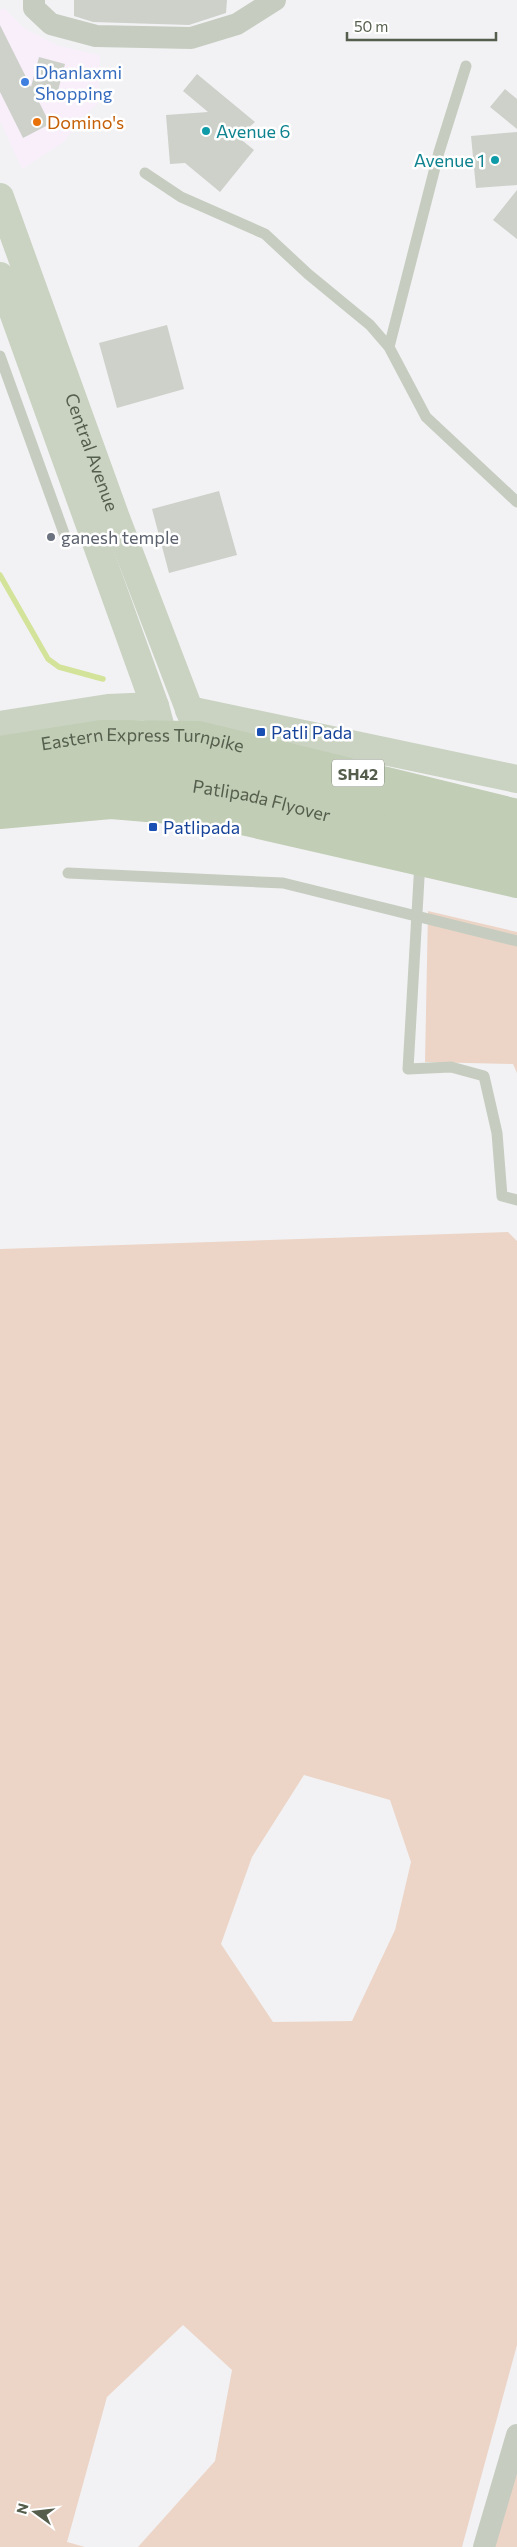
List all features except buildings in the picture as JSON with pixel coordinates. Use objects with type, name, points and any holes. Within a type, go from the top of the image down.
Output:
[{"type":"main road","name":"Central Avenue","points":[[0,197],[116,518],[199,735],[206,813]]},
{"type":"main road","name":"Central Avenue","points":[[0,276],[155,706],[164,734],[178,809]]},
{"type":"main road","points":[[0,725],[108,708],[155,706]]},
{"type":"main road","points":[[189,710],[517,779]]},
{"type":"main road","name":"Eastern Express Turnpike","points":[[0,750],[101,734],[199,735],[517,813]]},
{"type":"main road","name":"Patlipada Flyover","points":[[0,766],[103,756],[179,760],[252,771],[517,837]]},
{"type":"main road","name":"Patlipada Flyover","points":[[0,790],[34,785],[104,780],[186,785],[248,794],[517,864]]},
{"type":"main road","points":[[0,814],[111,805],[178,809],[206,813],[517,884]]},
{"type":"street","points":[[34,0],[34,8],[51,24],[96,36],[191,38],[236,24],[246,8],[275,0]]},
{"type":"street","points":[[484,2547],[517,2435]]},
{"type":"lane","points":[[389,348],[439,152],[466,66]]},
{"type":"lane","points":[[145,173],[181,197],[265,234],[308,274],[370,325],[389,348],[426,417],[517,502]]},
{"type":"lane","points":[[0,356],[65,536]]},
{"type":"lane","points":[[420,861],[408,1069],[451,1068],[484,1076],[497,1133],[502,1196],[517,1200]]},
{"type":"lane","points":[[68,873],[283,883],[517,940]]},
{"type":"shaded area","points":[[4,8],[24,28],[59,46],[100,55],[98,104],[79,120],[64,142],[22,169],[0,121],[0,10]]},
{"type":"shaded area","points":[[428,911],[517,932],[517,1073],[513,1064],[425,1062]]},
{"type":"shaded area","points":[[508,1232],[517,1241],[517,2345],[462,2547],[138,2547],[215,2461],[232,2370],[183,2325],[107,2397],[67,2542],[85,2547],[0,2547],[0,1249]],"holes":[[[304,1775],[390,1800],[411,1862],[395,1930],[352,2021],[273,2022],[221,1944],[252,1857]]]},
{"type":"shaded area","points":[[517,2459],[517,2547],[494,2547]]},
{"type":"waterway","points":[[0,575],[48,659],[59,667],[103,679]]},
{"type":"place","name":"Dhanlaxmi Shopping","points":[[25,82]]},
{"type":"place","name":"Domino's","points":[[37,122]]},
{"type":"place","name":"Avenue 6","points":[[206,131]]},
{"type":"place","name":"Avenue 1","points":[[495,160]]},
{"type":"place","name":"ganesh temple","points":[[51,537]]},
{"type":"place","name":"Patli Pada","points":[[261,732]]},
{"type":"place","name":"Patlipada","points":[[153,827]]}]
